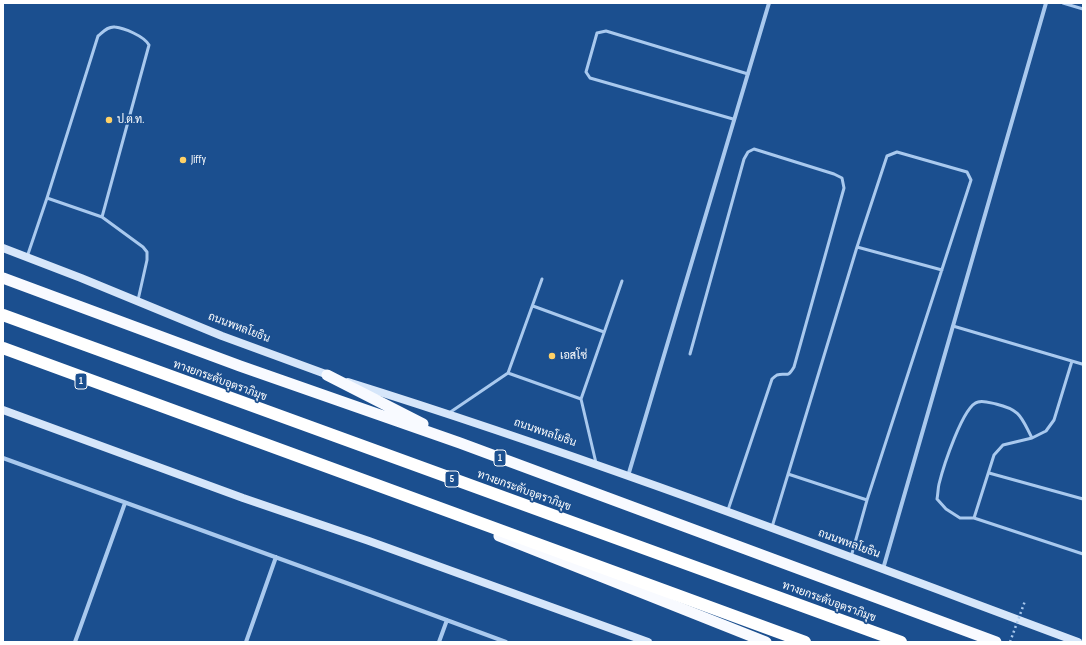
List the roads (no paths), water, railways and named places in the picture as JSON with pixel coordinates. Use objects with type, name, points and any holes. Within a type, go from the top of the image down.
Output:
[{"type":"highway","name":"1","points":[[3,278],[240,366],[460,443],[996,642]]},
{"type":"highway","name":"ทางยกระดับอุตราภิมุข","points":[[3,316],[901,642]]},
{"type":"highway","points":[[3,348],[805,642]]},
{"type":"highway","name":"1","points":[[3,352],[392,493],[766,642]]},
{"type":"highway","points":[[327,375],[460,443]]},
{"type":"main road","name":"ถนนพหลโยธิน","points":[[3,248],[222,336],[327,375],[449,413],[628,476],[1078,642]]},
{"type":"main road","points":[[3,410],[242,498],[369,541],[648,642]]},
{"type":"street","points":[[628,476],[768,3]]},
{"type":"street","points":[[883,570],[1046,3]]},
{"type":"street","points":[[3,458],[506,642]]},
{"type":"street","points":[[75,642],[125,503]]},
{"type":"street","points":[[246,642],[276,557]]},
{"type":"street","points":[[439,642],[447,620]]},
{"type":"lane","points":[[1063,3],[1083,9]]},
{"type":"lane","points":[[27,257],[98,36],[105,30],[114,26],[141,36],[149,45],[102,217]]},
{"type":"lane","points":[[734,119],[590,78],[586,72],[597,33],[606,31],[748,74]]},
{"type":"lane","points":[[690,354],[744,159],[748,152],[754,149],[834,174],[842,178],[844,188],[794,366],[791,373],[777,375],[772,379],[727,512]]},
{"type":"lane","points":[[771,529],[857,248],[887,156],[897,152],[967,172],[971,180],[867,500],[850,558]]},
{"type":"lane","points":[[47,198],[102,217],[143,247],[147,252],[147,260],[137,302]]},
{"type":"lane","points":[[857,248],[942,270]]},
{"type":"lane","points":[[449,413],[508,373],[542,279]]},
{"type":"lane","points":[[597,465],[581,399],[622,281]]},
{"type":"lane","points":[[533,306],[604,332]]},
{"type":"lane","points":[[953,326],[1082,364]]},
{"type":"lane","points":[[974,518],[994,455],[1003,445],[1032,438],[1046,431],[1054,420],[1072,362]]},
{"type":"lane","points":[[508,373],[581,399]]},
{"type":"lane","points":[[1032,438],[1020,416],[1013,409],[978,402],[970,406],[952,443],[939,485],[937,499],[946,510],[960,518],[974,518],[1083,554]]},
{"type":"lane","points":[[989,473],[1083,499]]},
{"type":"lane","points":[[788,474],[867,500]]},
{"type":"place","name":"ป.ต.ท.","points":[[109,120]]},
{"type":"place","name":"Jiffy","points":[[183,160]]},
{"type":"place","name":"เอสโซ่","points":[[552,356]]}]
